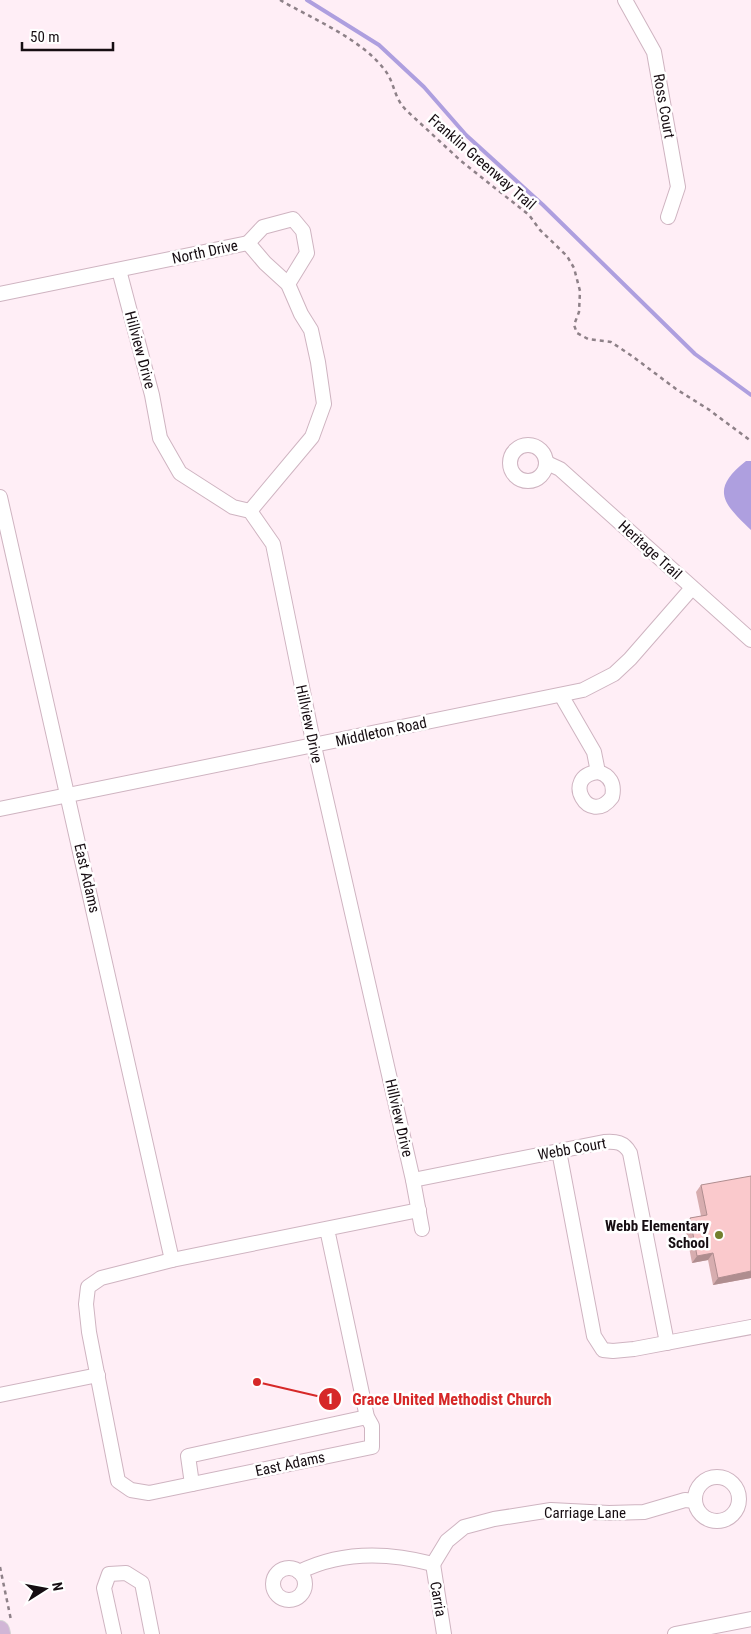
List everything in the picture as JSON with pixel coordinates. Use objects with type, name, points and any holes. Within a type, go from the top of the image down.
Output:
[{"type":"street","name":"Ross Court","points":[[625,0],[654,52],[678,187],[668,217]]},
{"type":"street","points":[[248,243],[263,227],[293,219],[303,231],[306,253],[288,284]]},
{"type":"street","name":"North Drive","points":[[0,294],[248,243],[265,263],[288,284],[301,314],[311,330],[324,404],[312,436],[250,511]]},
{"type":"street","name":"Hillview Drive","points":[[119,270],[152,395],[160,438],[180,473],[233,507],[250,511],[273,544],[314,746],[413,1180],[422,1228]]},
{"type":"street","name":"Heritage Trail","points":[[547,463],[560,469],[751,640]]},
{"type":"street","name":"East Adams","points":[[0,497],[172,1260]]},
{"type":"street","name":"Middleton Road","points":[[0,809],[583,690],[614,674],[630,659],[692,588]]},
{"type":"street","points":[[561,696],[594,752],[598,772]]},
{"type":"street","name":"Webb Court","points":[[413,1180],[559,1151],[612,1142],[623,1144],[630,1153],[667,1343]]},
{"type":"street","points":[[559,1151],[594,1336],[597,1344],[603,1350],[613,1352],[751,1327]]},
{"type":"street","points":[[327,1229],[419,1210]]},
{"type":"street","name":"East Adams","points":[[327,1229],[367,1417],[372,1426],[372,1447],[149,1493],[131,1490],[118,1481],[86,1304],[88,1287],[101,1278],[172,1260],[327,1229]]},
{"type":"street","points":[[0,1395],[98,1375]]},
{"type":"street","points":[[192,1484],[188,1456],[367,1417]]},
{"type":"street","name":"Carriage Lane","points":[[432,1564],[447,1541],[464,1527],[494,1519],[551,1510],[609,1513],[644,1512],[685,1500],[695,1501]]},
{"type":"street","points":[[299,1572],[315,1564],[342,1557],[377,1554],[432,1564]]},
{"type":"street","name":"Carria","points":[[432,1564],[444,1634]]},
{"type":"street","points":[[114,1634],[104,1588],[109,1574],[126,1573],[142,1583],[152,1634]]},
{"type":"street","points":[[675,1634],[751,1619]]},
{"type":"path","name":"Franklin Greenway Trail","points":[[280,0],[371,54],[390,77],[398,102],[461,161],[524,210],[540,230],[567,256],[574,268],[580,291],[579,312],[574,325],[577,334],[588,339],[611,342],[751,441]]},
{"type":"path","points":[[0,1567],[5,1630]]},
{"type":"shaded area","points":[[746,461],[751,461],[751,530],[734,512],[724,497],[727,480]]},
{"type":"building","name":"Webb Elementary School","points":[[751,1176],[751,1271],[718,1278],[713,1253],[697,1256],[690,1218],[707,1215],[701,1185]]},
{"type":"waterway","points":[[307,0],[379,45],[424,87],[466,135],[543,205],[695,354],[751,395]]},
{"type":"place","name":"Webb Elementary School","points":[[719,1235]]},
{"type":"place","name":"Grace United Methodist Church","points":[[257,1382]]}]
